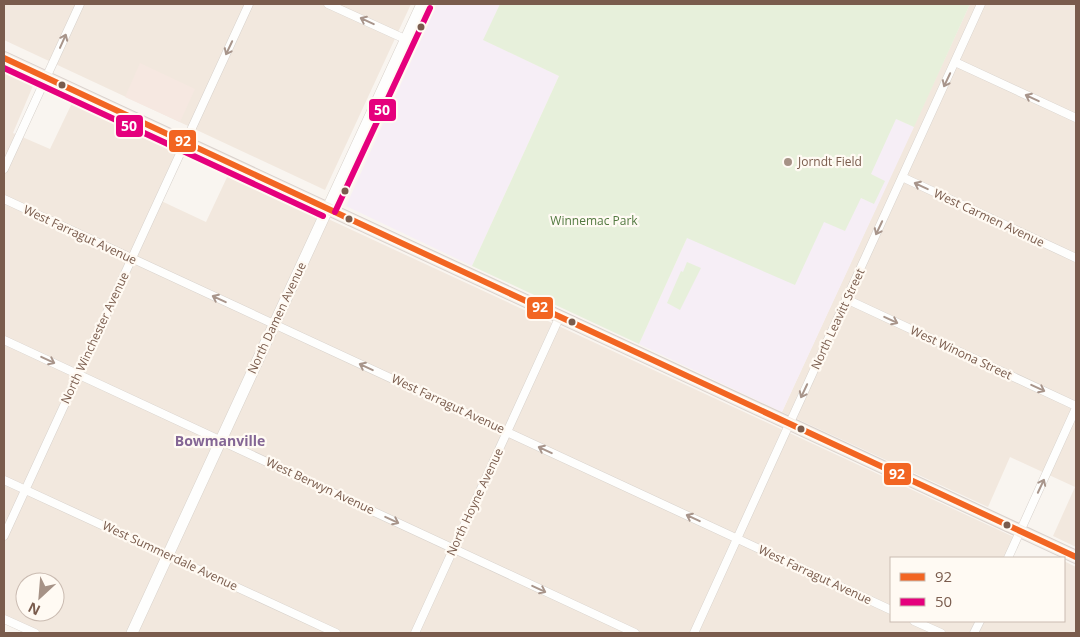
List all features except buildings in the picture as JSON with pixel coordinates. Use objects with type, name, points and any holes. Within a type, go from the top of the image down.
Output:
[{"type":"main road","points":[[4,58],[1076,557]]},
{"type":"street","points":[[4,169],[80,4]]},
{"type":"street","name":"North Winchester Avenue","points":[[4,536],[249,4]]},
{"type":"street","points":[[328,4],[405,39]]},
{"type":"street","name":"North Damen Avenue","points":[[132,633],[422,4]]},
{"type":"street","name":"North Leavitt Street","points":[[694,633],[981,4]]},
{"type":"street","points":[[954,62],[1076,118]]},
{"type":"street","name":"West Carmen Avenue","points":[[902,177],[1076,258]]},
{"type":"street","name":"West Farragut Avenue","points":[[4,200],[890,610]]},
{"type":"street","name":"West Winona Street","points":[[846,299],[1076,407]]},
{"type":"street","name":"North Hoyne Avenue","points":[[415,633],[560,316]]},
{"type":"street","name":"West Berwyn Avenue","points":[[4,340],[635,633]]},
{"type":"street","points":[[1008,557],[1076,407]]},
{"type":"street","name":"West Summerdale Avenue","points":[[4,480],[336,633]]},
{"type":"street","points":[[4,619],[35,633]]},
{"type":"street","points":[[916,622],[940,633]]},
{"type":"shaded area","points":[[4,4],[411,4],[325,190],[4,40]]},
{"type":"shaded area","points":[[437,4],[500,4],[484,40],[559,76],[472,266],[346,206]]},
{"type":"shaded area","points":[[970,4],[1076,4],[1076,547],[1053,536],[1075,487],[1010,457],[988,507],[782,412]]},
{"type":"shaded area","points":[[140,63],[195,89],[180,122],[125,97]]},
{"type":"shaded area","points":[[4,67],[35,81],[13,133],[50,149],[73,101],[180,150],[157,199],[206,222],[229,173],[1016,538],[1006,557],[890,557],[890,622],[1065,622],[1065,562],[1076,567],[1076,633],[33,633],[4,620]]},
{"type":"shaded area","points":[[876,110],[914,127],[782,412],[639,344],[687,238]]},
{"type":"green space","name":"Winnemac Park","points":[[500,4],[970,4],[914,127],[896,119],[871,174],[885,181],[874,204],[861,198],[845,231],[824,222],[795,285],[687,238],[639,344],[472,266],[559,76],[483,40]]},
{"type":"green space","points":[[687,262],[701,268],[680,310],[667,303]]},
{"type":"transit line","name":"50","points":[[335,212],[430,8]]},
{"type":"transit line","name":"92","points":[[4,58],[1076,557]]},
{"type":"transit line","name":"50","points":[[4,68],[323,216]]},
{"type":"place","name":"Jorndt Field","points":[[788,162]]},
{"type":"district","name":"Bowmanville","points":[[220,441]]}]
